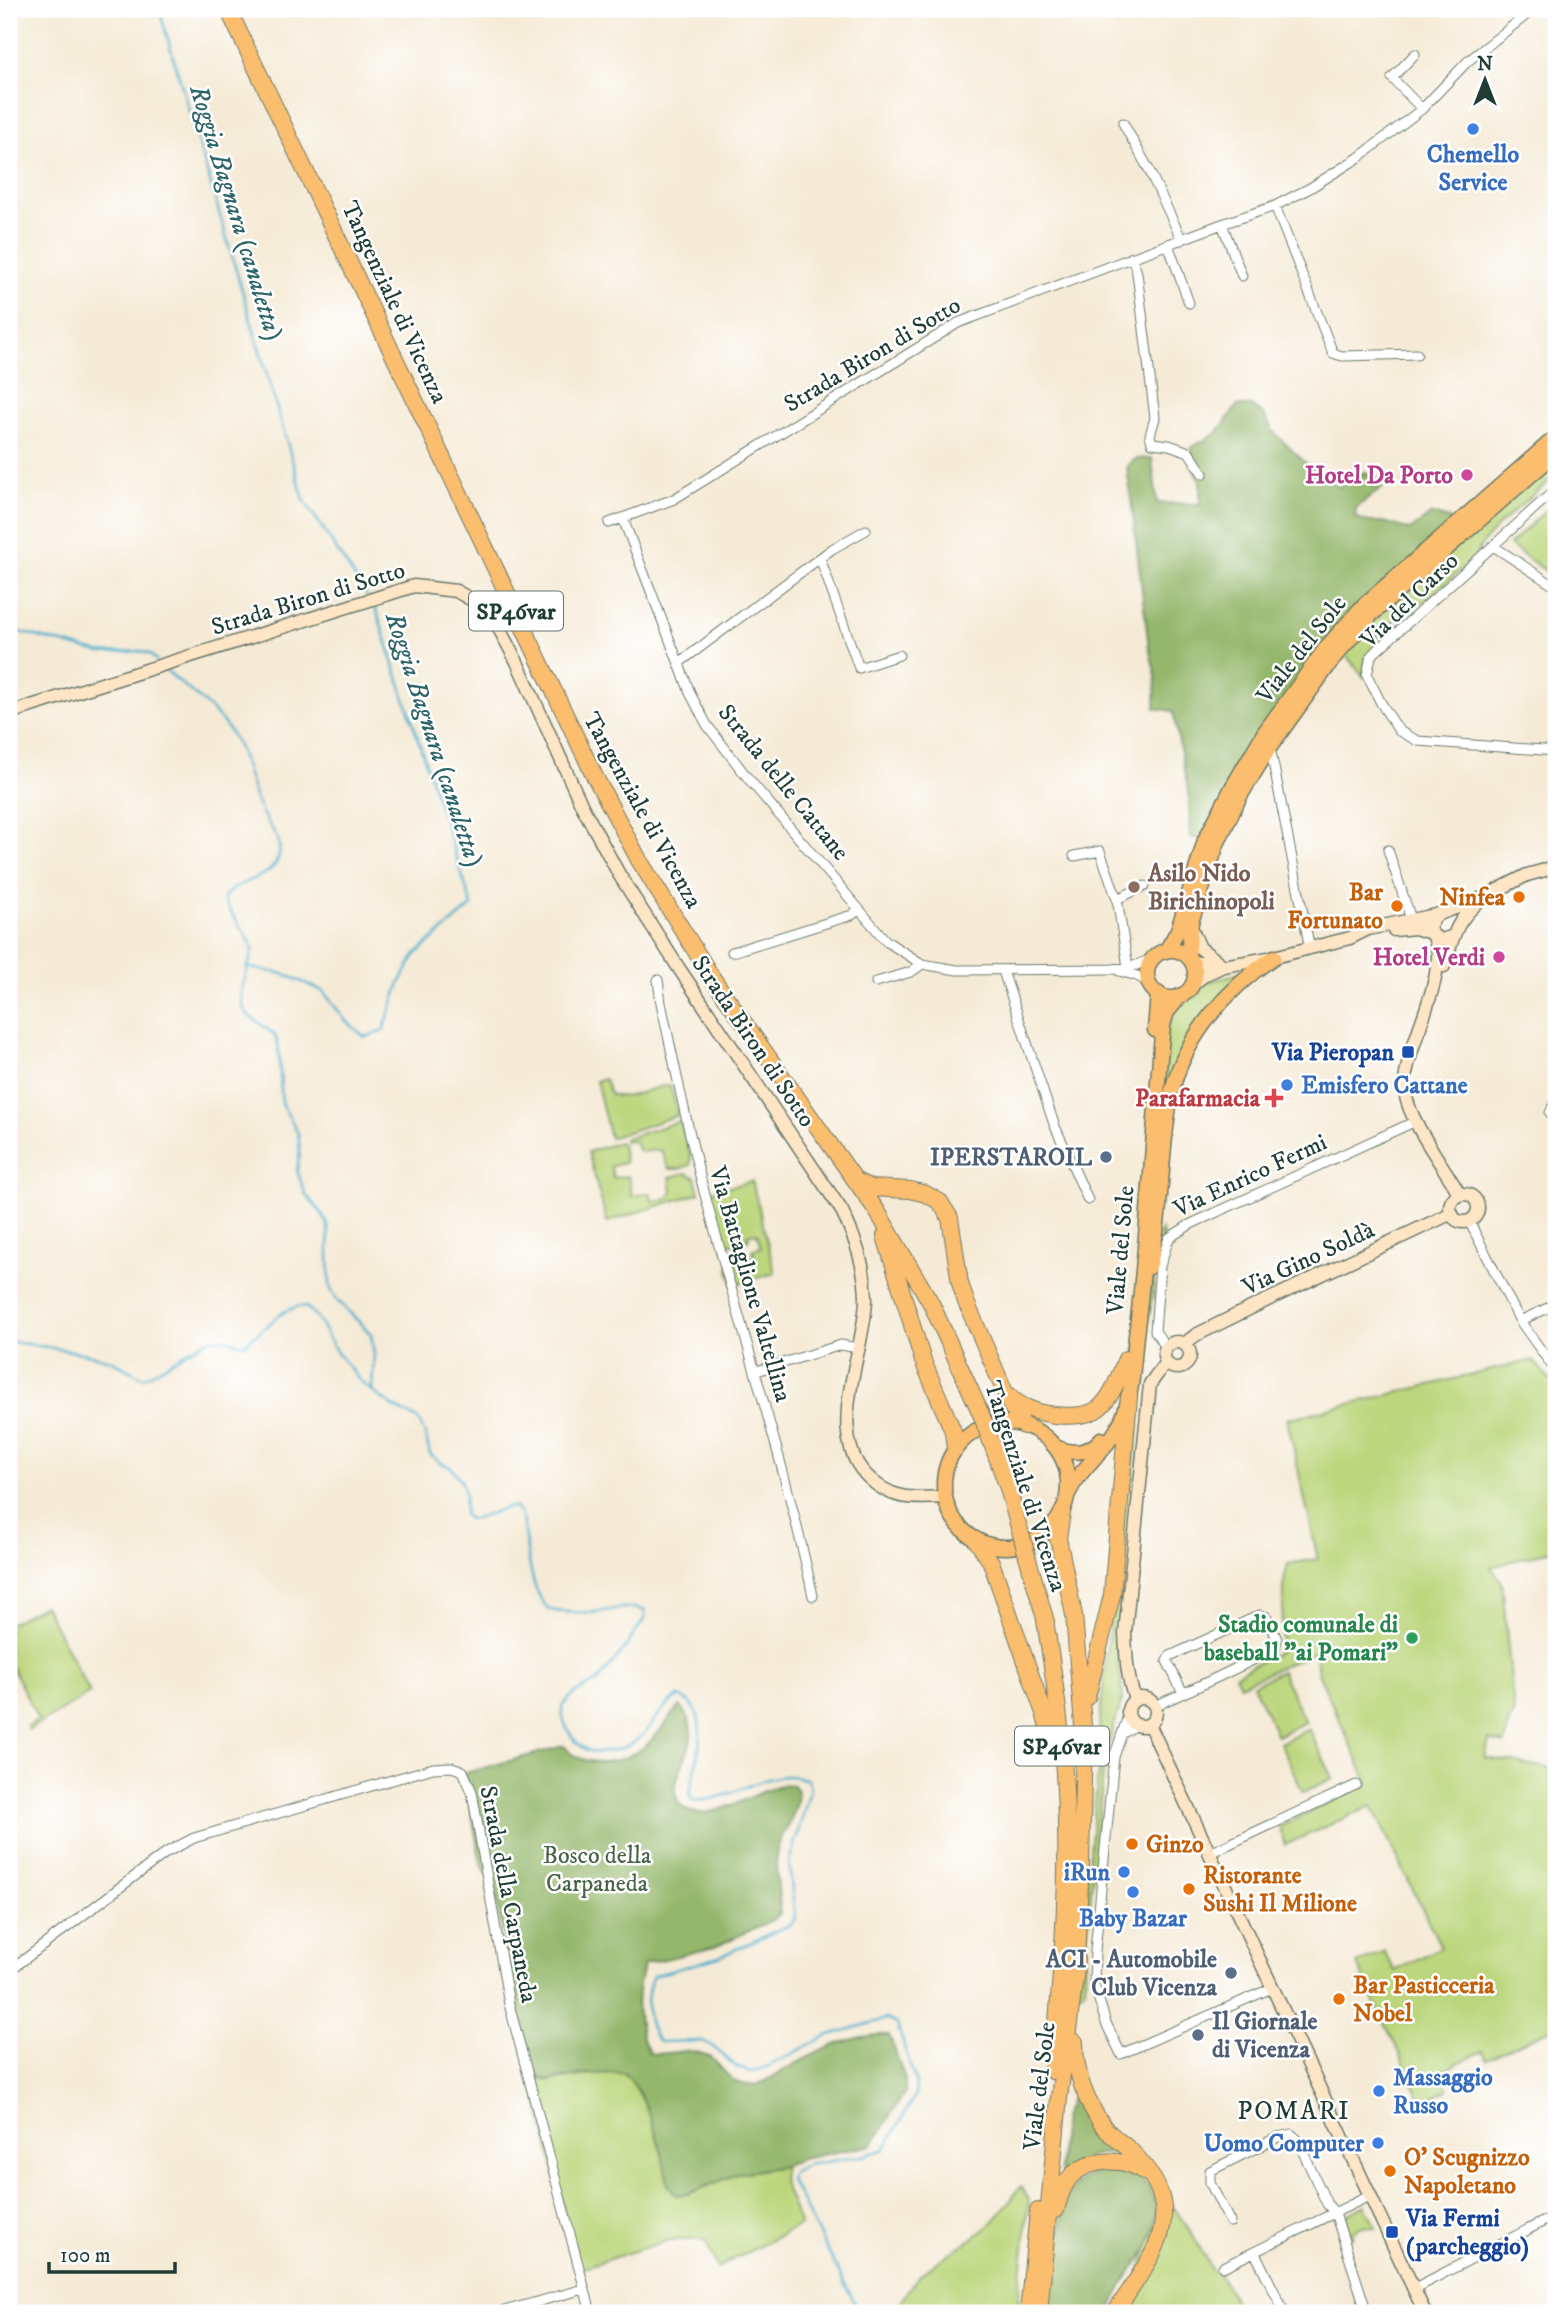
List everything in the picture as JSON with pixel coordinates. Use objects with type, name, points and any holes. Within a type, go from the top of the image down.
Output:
[{"type":"highway","name":"Tangenziale di Vicenza","points":[[228,9],[594,775],[639,860],[713,979],[858,1182],[932,1303],[981,1415],[1008,1488],[1044,1614],[1060,1679],[1072,1748],[1082,1863]]},
{"type":"highway","points":[[858,1182],[871,1188],[911,1189],[940,1202],[950,1218],[960,1283],[966,1302],[1011,1406],[1024,1426]]},
{"type":"highway","points":[[877,1211],[923,1362],[953,1431],[955,1449]]},
{"type":"highway","points":[[1002,1386],[1013,1400],[1023,1406],[1047,1413],[1086,1415],[1098,1408],[1113,1389],[1126,1359]]},
{"type":"highway","points":[[1082,1863],[1084,1738],[1088,1691],[1112,1595],[1129,1396]]},
{"type":"highway","points":[[1062,1513],[1058,1538],[1074,1615],[1084,1738]]},
{"type":"highway","points":[[976,1540],[991,1562],[1053,1745],[1065,1880]]},
{"type":"highway","name":"Tangenziale di Vicenza","points":[[1044,1614],[1062,1747],[1066,1821],[1065,1880]]},
{"type":"highway","name":"Viale del Sole","points":[[1039,2313],[1059,2098],[1075,1977],[1082,1863]]},
{"type":"highway","name":"Viale del Sole","points":[[1027,2313],[1061,1987],[1065,1880]]},
{"type":"highway","points":[[1075,1977],[1075,2067],[1086,2098],[1105,2129],[1132,2152],[1156,2180],[1164,2201],[1157,2245],[1115,2313]]},
{"type":"highway","points":[[1045,2250],[1060,2194],[1070,2176],[1086,2166],[1103,2162],[1124,2162],[1156,2180]]},
{"type":"main road","name":"Viale del Sole","points":[[1054,1446],[1064,1451],[1082,1451],[1098,1444],[1114,1423],[1120,1404],[1126,1359],[1154,988],[1149,967],[1178,930],[1205,841],[1264,733],[1326,648],[1364,605],[1556,437]]},
{"type":"main road","name":"Viale del Sole","points":[[1190,925],[1217,844],[1240,796],[1270,747],[1336,655],[1371,615],[1556,453]]},
{"type":"main road","points":[[1190,925],[1190,960],[1195,976],[1193,984]]},
{"type":"main road","points":[[1160,954],[1180,952],[1190,960]]},
{"type":"main road","points":[[1140,1303],[1156,1242],[1169,1114],[1178,1073],[1189,1048],[1221,1001],[1248,974],[1274,957]]},
{"type":"main road","name":"Viale del Sole","points":[[976,1540],[1000,1547],[1024,1545],[1040,1538],[1062,1513],[1075,1479],[1114,1435],[1124,1416],[1129,1396],[1140,1303],[1152,1132],[1163,1025],[1167,1012],[1193,984]]},
{"type":"main road","points":[[1154,988],[1172,997],[1181,995]]},
{"type":"main road","points":[[976,1540],[955,1522],[944,1497],[943,1480],[947,1464],[955,1449],[969,1435],[986,1426],[1005,1423],[1024,1426]]},
{"type":"main road","name":"Viale del Sole","points":[[1024,1426],[1046,1437],[1054,1446],[1068,1477],[1068,1494]]},
{"type":"street","name":"Strada Biron di Sotto","points":[[609,523],[674,499],[958,323],[1275,206],[1358,158],[1422,109],[1468,61],[1534,9]]},
{"type":"street","points":[[1415,54],[1392,78],[1422,109]]},
{"type":"street","points":[[1123,123],[1142,156],[1182,240]]},
{"type":"street","points":[[1275,206],[1333,353],[1342,356],[1417,354]]},
{"type":"street","points":[[1222,224],[1242,276]]},
{"type":"street","points":[[1168,244],[1189,303]]},
{"type":"street","points":[[1132,257],[1137,273],[1155,418],[1150,435],[1152,443],[1189,452],[1203,474]]},
{"type":"street","name":"Via del Carso","points":[[1556,489],[1371,656],[1367,675],[1399,731],[1418,741],[1556,751]]},
{"type":"street","name":"Strada delle Cattane","points":[[623,519],[678,663],[707,725],[886,941],[922,964],[957,970],[1113,969],[1128,967],[1160,954]]},
{"type":"street","points":[[678,663],[820,558],[866,530]]},
{"type":"street","points":[[1493,546],[1556,587]]},
{"type":"street","points":[[820,558],[859,668],[899,655]]},
{"type":"street","name":"Strada Biron di Sotto","points":[[9,713],[414,586],[456,591],[479,604],[496,623],[517,662],[582,806],[620,876],[842,1211],[855,1237],[864,1270],[866,1302],[847,1426],[849,1451],[862,1471],[880,1489],[902,1497],[944,1497]]},
{"type":"street","points":[[1270,747],[1310,949]]},
{"type":"street","points":[[1388,850],[1411,919]]},
{"type":"street","points":[[1074,856],[1100,851],[1117,898],[1128,967]]},
{"type":"street","points":[[1193,984],[1206,974],[1224,966],[1310,949],[1368,929],[1439,914],[1482,898],[1527,875],[1556,867]]},
{"type":"street","points":[[1117,898],[1144,886]]},
{"type":"street","points":[[1350,937],[1408,928],[1440,940],[1453,933],[1467,912],[1482,898]]},
{"type":"street","points":[[732,952],[852,915],[858,910]]},
{"type":"street","points":[[1436,982],[1440,953],[1432,935],[1431,919],[1439,914],[1450,915],[1455,921],[1447,958],[1436,982],[1407,1071],[1405,1089],[1416,1121],[1460,1195],[1472,1197],[1478,1205],[1476,1214],[1469,1221],[1461,1221],[1452,1213],[1452,1203],[1460,1195]]},
{"type":"street","points":[[1190,925],[1200,948],[1211,959],[1224,966]]},
{"type":"street","points":[[1190,960],[1224,966]]},
{"type":"street","points":[[876,982],[911,972],[922,964]]},
{"type":"street","name":"Strada delle Cattane","points":[[1113,969],[1137,976],[1154,988]]},
{"type":"street","points":[[1003,971],[1054,1124],[1088,1200]]},
{"type":"street","name":"Via Battaglione Valtellina","points":[[658,980],[705,1194],[757,1371],[802,1542],[813,1596]]},
{"type":"street","points":[[1556,1100],[1550,1112],[1556,1109]]},
{"type":"street","name":"Via Enrico Fermi","points":[[1135,1699],[1126,1664],[1125,1633],[1150,1384],[1166,1362],[1163,1354],[1166,1347],[1154,1331],[1160,1266],[1169,1238],[1191,1224],[1416,1121]]},
{"type":"street","name":"Via Gino Soldà","points":[[1184,1344],[1196,1335],[1248,1309],[1452,1213]]},
{"type":"street","points":[[1469,1221],[1520,1321],[1556,1371]]},
{"type":"street","points":[[1520,1321],[1556,1304]]},
{"type":"street","points":[[1166,1347],[1176,1342],[1184,1344],[1189,1353],[1185,1364],[1177,1368],[1166,1362]]},
{"type":"street","points":[[757,1371],[841,1345],[858,1348]]},
{"type":"street","points":[[1154,1706],[1183,1693],[1275,1649],[1277,1639],[1267,1617],[1260,1615],[1170,1656],[1167,1661],[1183,1693]]},
{"type":"street","points":[[1272,1988],[1121,2054],[1106,2023],[1094,1984],[1094,1970],[1114,1757],[1122,1734],[1138,1721],[1155,1714],[1154,1706],[1148,1700],[1135,1699],[1130,1704],[1138,1721],[1210,1853],[1424,2313]]},
{"type":"street","name":"Strada della Carpaneda","points":[[9,1971],[179,1844],[433,1768],[459,1769],[466,1775],[472,1792],[509,2004],[591,2313]]},
{"type":"street","points":[[1210,1853],[1356,1785]]},
{"type":"street","points":[[1230,2222],[1210,2183],[1210,2171],[1278,2137],[1291,2134],[1297,2139],[1327,2204],[1335,2213],[1367,2313]]},
{"type":"street","points":[[1223,2267],[1369,2196]]},
{"type":"street","points":[[1413,2289],[1556,2215]]},
{"type":"street","points":[[1255,2253],[1285,2313]]},
{"type":"street","points":[[497,2313],[584,2289]]},
{"type":"green space","points":[[1237,406],[1251,406],[1264,415],[1274,433],[1310,467],[1339,487],[1364,472],[1383,481],[1382,488],[1356,508],[1355,517],[1410,530],[1432,514],[1456,524],[1365,605],[1205,840],[1190,837],[1189,795],[1173,711],[1155,708],[1156,675],[1149,648],[1127,466],[1136,459],[1152,458],[1157,503],[1200,504],[1200,481],[1191,465],[1192,447],[1216,434]]},
{"type":"green space","points":[[1556,458],[1556,475],[1498,526],[1476,557],[1423,603],[1418,600],[1378,635],[1378,641],[1367,658],[1364,677],[1344,653],[1387,606]]},
{"type":"green space","points":[[1556,501],[1556,578],[1509,545]]},
{"type":"green space","points":[[1246,971],[1178,1058],[1151,1224],[1165,1082],[1166,1037],[1173,1008],[1197,985]]},
{"type":"green space","points":[[605,1079],[610,1094],[624,1097],[670,1085],[678,1115],[610,1138],[596,1081]]},
{"type":"green space","points":[[680,1121],[691,1158],[690,1165],[669,1169],[661,1150],[639,1152],[635,1141],[625,1142],[624,1139]]},
{"type":"green space","points":[[619,1142],[622,1144],[625,1163],[611,1166],[613,1178],[628,1176],[632,1196],[650,1193],[652,1201],[667,1199],[672,1192],[670,1177],[686,1173],[695,1177],[699,1193],[607,1222],[588,1152]]},
{"type":"green space","points":[[752,1181],[775,1273],[733,1285],[728,1266],[754,1257],[752,1250],[761,1247],[757,1233],[748,1235],[749,1239],[728,1245],[729,1251],[725,1252],[709,1192]]},
{"type":"green space","points":[[1161,1230],[1165,1241],[1157,1261],[1149,1318],[1117,1651],[1123,1697],[1105,1754],[1086,1944],[1085,1990],[1080,1993],[1079,1963],[1098,1771],[1097,1750],[1137,1333]]},
{"type":"green space","points":[[1533,1360],[1556,1387],[1556,1549],[1491,1567],[1502,1582],[1514,1714],[1509,1721],[1505,1744],[1489,1740],[1485,1758],[1556,1769],[1556,2026],[1486,2060],[1482,2051],[1440,2072],[1448,2090],[1422,2102],[1357,1964],[1384,1951],[1395,1971],[1441,1947],[1372,1806],[1285,1845],[1279,1827],[1368,1783],[1318,1673],[1315,1652],[1240,1685],[1235,1675],[1279,1652],[1288,1564],[1318,1559],[1287,1419]]},
{"type":"green space","points":[[44,1605],[90,1693],[29,1730],[27,1727],[38,1719],[9,1662],[9,1624]]},
{"type":"green space","points":[[1281,1671],[1305,1722],[1277,1736],[1253,1685]]},
{"type":"green space","name":"Bosco della Carpaneda","points":[[680,1706],[689,1720],[691,1733],[676,1784],[676,1795],[681,1806],[690,1812],[714,1811],[768,1789],[786,1785],[794,1785],[797,1800],[778,1847],[776,1872],[780,1913],[772,1920],[715,1947],[644,1964],[637,1997],[641,2032],[649,2053],[690,2051],[703,2054],[732,2079],[747,2085],[757,2084],[849,2040],[889,2035],[905,2079],[905,2092],[872,2145],[801,2159],[784,2166],[739,2173],[688,2194],[675,2195],[668,2184],[658,2141],[647,2110],[633,2083],[624,2073],[585,2074],[549,2081],[532,2079],[493,1884],[481,1863],[462,1774],[564,1746],[572,1754],[592,1761],[603,1762],[625,1757],[649,1743]]},
{"type":"green space","points":[[1309,1729],[1333,1778],[1303,1792],[1280,1743]]},
{"type":"green space","points":[[605,2072],[624,2073],[640,2095],[658,2140],[668,2184],[688,2194],[739,2173],[784,2166],[782,2179],[800,2225],[717,2268],[705,2240],[669,2240],[578,2269],[532,2079],[549,2081]]},
{"type":"green space","points":[[1075,2096],[1116,2150],[1088,2159],[1066,2174],[1061,2172],[1060,2168],[1063,2118],[1066,2108]]},
{"type":"green space","points":[[1114,2168],[1140,2178],[1153,2197],[1155,2220],[1148,2247],[1108,2313],[1046,2313],[1066,2198],[1075,2185],[1086,2177]]},
{"type":"green space","points":[[1021,2186],[1029,2200],[1017,2313],[896,2313],[911,2285],[920,2275],[990,2224]]},
{"type":"green space","points":[[1167,2198],[1193,2235],[1212,2271],[1219,2273],[1241,2313],[1124,2311]]},
{"type":"green space","points":[[1365,2205],[1376,2228],[1362,2226],[1352,2232],[1353,2237],[1350,2238],[1344,2217]]},
{"type":"waterway","name":"Roggia Bagnara (canaletta)","points":[[159,9],[304,500],[367,596]]},
{"type":"waterway","name":"Roggia Bagnara (canaletta)","points":[[246,967],[284,974],[323,991],[346,1021],[365,1037],[383,1031],[400,983],[415,955],[472,906],[377,612],[372,604]]},
{"type":"waterway","points":[[9,629],[100,653],[141,651],[150,654],[157,661]]},
{"type":"waterway","points":[[165,669],[213,711],[229,731],[240,751],[258,805],[280,847],[273,867],[230,891],[224,897],[225,903],[253,950],[241,992],[243,1007],[248,1015],[274,1034],[278,1043],[282,1104],[298,1133],[300,1152],[297,1171],[306,1195],[328,1225],[330,1287],[337,1300],[371,1334],[374,1354],[372,1391],[395,1408],[418,1419],[430,1454],[440,1463],[451,1467],[462,1482],[465,1493],[464,1515],[469,1519],[514,1507],[521,1514],[534,1582],[545,1605],[552,1610],[568,1612],[627,1608],[645,1611],[645,1618],[625,1648],[598,1681],[575,1693],[562,1706],[570,1734],[580,1746],[593,1752],[622,1748],[641,1736],[666,1707],[680,1696],[694,1707],[700,1726],[699,1750],[689,1795],[693,1800],[708,1800],[779,1777],[793,1776],[808,1780],[810,1791],[789,1862],[795,1918],[791,1924],[719,1957],[653,1976],[648,1992],[647,2010],[651,2027],[659,2042],[703,2041],[738,2068],[750,2072],[767,2067],[826,2036],[886,2019],[897,2024],[916,2083],[915,2095],[885,2149],[863,2156],[806,2165],[792,2172],[790,2179],[860,2313]]},
{"type":"waterway","points":[[9,1341],[110,1360],[144,1377],[208,1340],[222,1339],[245,1344],[282,1313],[298,1306],[306,1307],[316,1316],[336,1351],[361,1382],[372,1391]]},
{"type":"place","name":"Chemello Service","points":[[1473,129]]},
{"type":"place","name":"Hotel Da Porto","points":[[1467,475]]},
{"type":"place","name":"Asilo Nido Birichinopoli","points":[[1134,887]]},
{"type":"place","name":"Ninfea","points":[[1519,897]]},
{"type":"place","name":"Bar Fortunato","points":[[1397,906]]},
{"type":"place","name":"Hotel Verdi","points":[[1499,957]]},
{"type":"place","name":"Via Pieropan","points":[[1408,1052]]},
{"type":"place","name":"Emisfero Cattane","points":[[1287,1085]]},
{"type":"place","name":"Parafarmacia","points":[[1274,1098]]},
{"type":"place","name":"IPERSTAROIL","points":[[1106,1157]]},
{"type":"place","name":"Stadio comunale di baseball \"ai Pomari\"","points":[[1412,1638]]},
{"type":"place","name":"Ginzo","points":[[1132,1844]]},
{"type":"place","name":"iRun","points":[[1124,1872]]},
{"type":"place","name":"Ristorante Sushi Il Milione","points":[[1189,1889]]},
{"type":"place","name":"Baby Bazar","points":[[1133,1892]]},
{"type":"place","name":"ACI - Automobile Club Vicenza","points":[[1231,1973]]},
{"type":"place","name":"Bar Pasticceria Nobel","points":[[1339,1999]]},
{"type":"place","name":"Il Giornale di Vicenza","points":[[1198,2035]]},
{"type":"place","name":"Massaggio Russo","points":[[1379,2091]]},
{"type":"place","name":"Uomo Computer","points":[[1378,2143]]},
{"type":"place","name":"O' Scugnizzo Napoletano","points":[[1390,2171]]},
{"type":"place","name":"Via Fermi (parcheggio)","points":[[1392,2232]]},
{"type":"district","name":"POMARI","points":[[1294,2110]]}]
